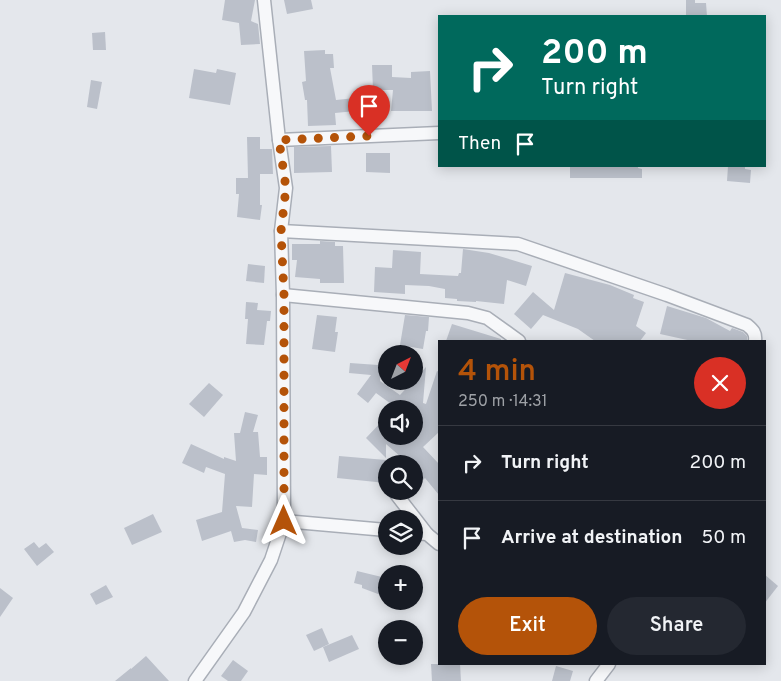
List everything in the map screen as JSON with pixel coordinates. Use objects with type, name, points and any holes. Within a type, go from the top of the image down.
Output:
[{"type":"street","points":[[195,681],[244,612],[270,560],[284,521],[284,295],[281,231],[286,188],[264,0]]},
{"type":"street","points":[[279,140],[438,133]]},
{"type":"street","points":[[281,231],[518,244],[667,295],[747,325],[753,329],[756,336],[755,340]]},
{"type":"street","points":[[284,295],[468,313],[487,318],[518,340]]},
{"type":"street","points":[[401,500],[428,534],[438,543]]},
{"type":"street","points":[[284,521],[378,529]]},
{"type":"street","points":[[423,534],[428,534]]},
{"type":"street","points":[[596,681],[608,665]]},
{"type":"building","points":[[225,0],[255,0],[251,21],[258,24],[260,44],[241,45],[239,23],[222,20]]},
{"type":"building","points":[[284,0],[311,0],[313,9],[287,14]]},
{"type":"building","points":[[686,0],[695,0],[695,3],[706,3],[707,15],[686,15]]},
{"type":"building","points":[[105,32],[106,50],[93,50],[92,33]]},
{"type":"building","points":[[325,50],[325,54],[333,54],[334,68],[330,68],[336,100],[365,97],[366,110],[335,113],[336,125],[308,126],[307,100],[305,100],[302,82],[306,81],[304,51]]},
{"type":"building","points":[[372,65],[392,65],[392,77],[411,78],[411,72],[430,71],[432,111],[391,111],[393,90],[373,90]]},
{"type":"building","points":[[194,69],[216,73],[217,69],[236,73],[230,105],[189,98]]},
{"type":"building","points":[[91,80],[102,82],[97,109],[87,107]]},
{"type":"building","points":[[247,137],[260,137],[260,149],[272,149],[273,174],[260,174],[260,205],[262,205],[260,220],[237,217],[239,194],[236,194],[236,178],[248,178]]},
{"type":"building","points":[[331,146],[332,172],[294,173],[294,147]]},
{"type":"building","points":[[366,153],[390,153],[390,173],[366,172]]},
{"type":"building","points":[[570,167],[638,167],[642,169],[642,178],[570,178]]},
{"type":"building","points":[[728,167],[745,167],[745,169],[751,170],[750,183],[727,181]]},
{"type":"building","points":[[320,241],[335,242],[335,246],[343,246],[344,283],[320,283],[320,279],[295,277],[297,260],[292,260],[292,244],[320,244]]},
{"type":"building","points":[[463,249],[489,253],[532,266],[526,286],[507,280],[504,304],[457,301],[457,299],[445,298],[445,289],[429,286],[405,285],[405,294],[374,292],[375,267],[392,268],[393,250],[421,252],[420,274],[458,276],[461,273]]},
{"type":"building","points":[[248,264],[265,266],[264,283],[246,281]]},
{"type":"building","points":[[565,273],[610,285],[634,295],[633,298],[644,302],[636,326],[646,333],[641,340],[594,340],[578,329],[543,315],[531,329],[514,314],[533,292],[554,310]]},
{"type":"building","points":[[246,302],[258,303],[257,310],[271,311],[270,321],[267,321],[264,345],[246,344],[248,319],[245,319]]},
{"type":"building","points":[[667,306],[706,318],[730,331],[732,328],[743,332],[747,336],[747,340],[687,340],[660,334]]},
{"type":"building","points":[[317,315],[337,317],[335,332],[338,332],[335,352],[312,349]]},
{"type":"building","points":[[405,315],[429,317],[428,331],[426,331],[423,349],[423,345],[400,345]]},
{"type":"building","points":[[452,324],[501,339],[501,340],[446,340]]},
{"type":"building","points":[[350,363],[378,365],[378,390],[393,390],[400,395],[405,390],[423,390],[423,370],[426,367],[423,403],[423,400],[386,400],[376,393],[368,403],[357,394],[371,375],[349,373]]},
{"type":"building","points":[[437,371],[438,433],[423,447],[438,463],[438,494],[425,478],[423,480],[423,455],[399,455],[387,445],[423,445],[423,403],[426,404]]},
{"type":"building","points":[[209,383],[223,395],[204,417],[189,404]]},
{"type":"building","points":[[245,412],[258,415],[253,432],[258,432],[260,457],[267,457],[267,475],[254,474],[252,507],[236,506],[242,528],[258,530],[256,542],[245,540],[234,542],[231,531],[202,541],[196,520],[222,512],[225,474],[206,467],[204,473],[182,463],[191,444],[224,459],[224,457],[236,461],[234,433],[240,433]]},
{"type":"building","points":[[378,425],[378,445],[386,445],[386,455],[383,455],[366,438]]},
{"type":"building","points":[[339,456],[378,459],[378,482],[337,478]]},
{"type":"building","points":[[153,514],[162,532],[132,545],[124,528]]},
{"type":"building","points":[[34,542],[39,548],[46,543],[54,552],[37,566],[24,549]]},
{"type":"building","points":[[357,571],[378,576],[378,594],[362,588],[362,585],[354,583]]},
{"type":"building","points":[[766,576],[778,586],[766,601]]},
{"type":"building","points":[[106,585],[113,597],[96,605],[90,594]]},
{"type":"building","points":[[0,588],[13,598],[0,617]]},
{"type":"building","points":[[322,628],[329,644],[314,651],[306,635]]},
{"type":"building","points":[[352,635],[359,649],[329,662],[323,647]]},
{"type":"building","points":[[146,656],[169,681],[115,681],[131,669]]},
{"type":"building","points":[[233,660],[248,671],[241,681],[228,681],[221,676]]},
{"type":"building","points":[[431,664],[460,665],[461,681],[432,681]]},
{"type":"building","points":[[556,666],[573,671],[570,681],[552,681]]},
{"type":"route","points":[[284,521],[284,295],[281,231],[286,188],[279,140],[369,136]]}]
